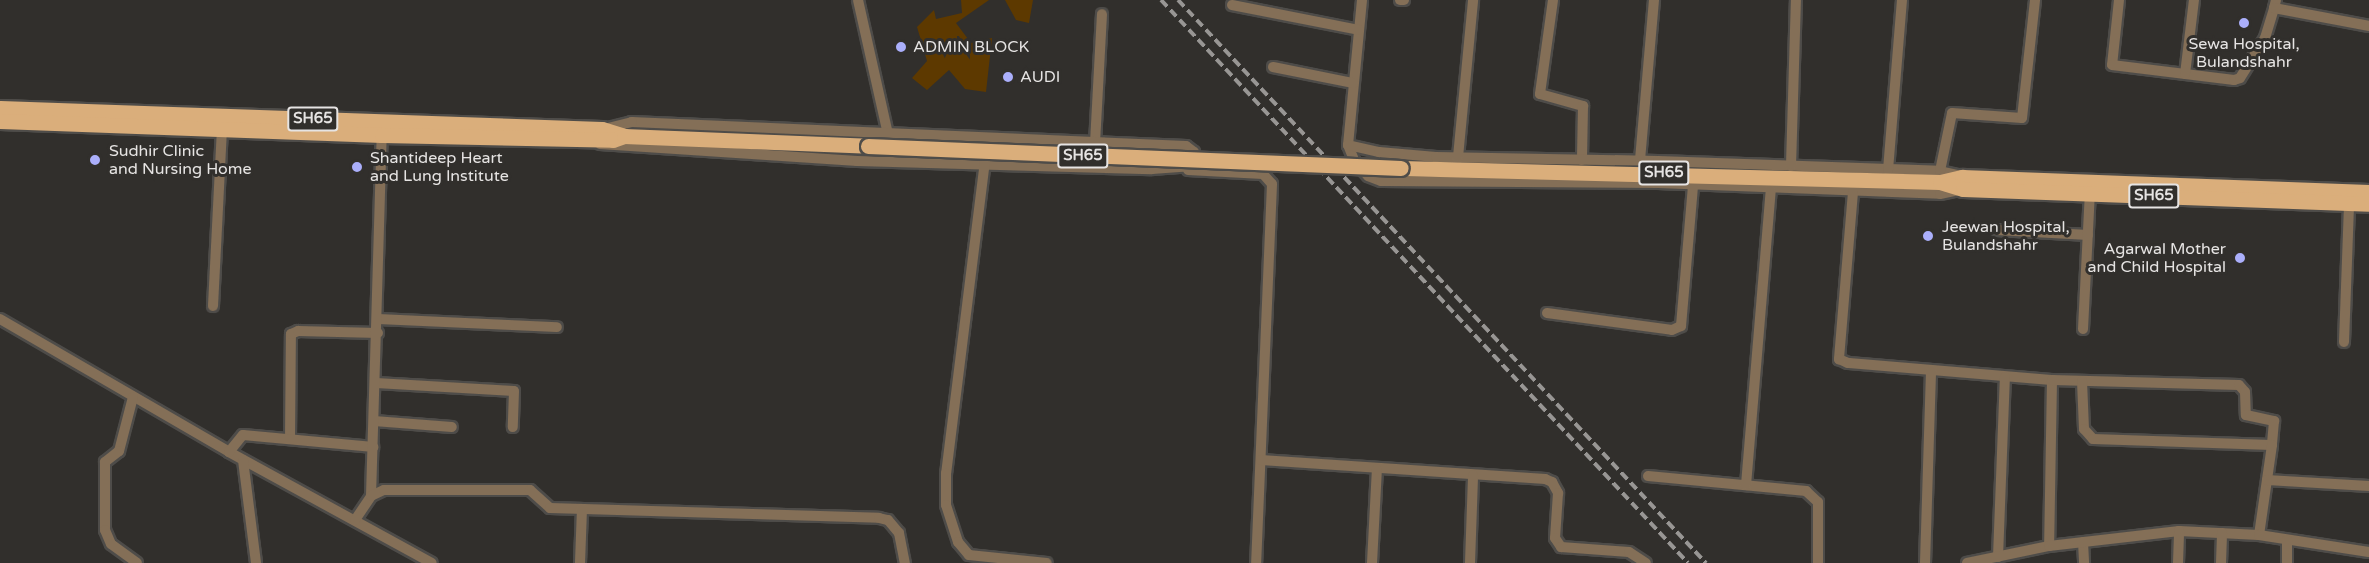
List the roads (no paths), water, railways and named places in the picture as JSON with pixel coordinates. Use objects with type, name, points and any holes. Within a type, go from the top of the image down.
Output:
[{"type":"main road","name":"SH65","points":[[0,108],[590,140],[624,136],[1401,168],[1940,177],[1963,183],[2090,193],[2369,204]]},
{"type":"main road","name":"SH65","points":[[0,121],[222,128],[602,129],[624,136]]},
{"type":"main road","name":"SH65","points":[[1963,183],[2369,192]]},
{"type":"street","points":[[858,0],[888,134]]},
{"type":"street","points":[[1362,0],[1348,145],[1361,169],[1381,181],[1693,185],[1771,190],[1940,194],[1963,183]]},
{"type":"street","points":[[1458,158],[1473,0]]},
{"type":"street","points":[[1553,0],[1540,94],[1583,106],[1582,160]]},
{"type":"street","points":[[1640,160],[1654,0]]},
{"type":"street","points":[[1791,166],[1796,0]]},
{"type":"street","points":[[1888,170],[1902,0]]},
{"type":"street","points":[[1348,145],[1379,152],[1458,158],[1640,160],[1888,170],[1940,177],[1952,113],[2022,118],[2035,0]]},
{"type":"street","points":[[2119,0],[2112,65],[2184,74],[2240,78],[2265,38],[2275,4],[2369,26]]},
{"type":"street","points":[[2184,74],[2194,0]]},
{"type":"street","points":[[1232,5],[1359,30]]},
{"type":"street","points":[[1095,142],[1102,14]]},
{"type":"street","points":[[1273,67],[1353,83]]},
{"type":"street","points":[[602,129],[632,122],[1186,146],[1194,152],[1193,166],[1188,170]]},
{"type":"street","points":[[213,306],[222,128]]},
{"type":"street","points":[[355,520],[371,496],[378,333],[382,129]]},
{"type":"street","points":[[988,137],[946,473],[946,505],[958,542],[969,559],[1047,563]]},
{"type":"street","points":[[590,140],[622,148],[985,165],[1263,174],[1272,180],[1256,563]]},
{"type":"street","points":[[1547,313],[1672,330],[1681,326],[1693,185]]},
{"type":"street","points":[[1746,485],[1771,190]]},
{"type":"street","points":[[1853,192],[1839,359],[1848,363],[2005,377],[2239,385],[2245,392],[2246,415],[2274,421],[2259,535]]},
{"type":"street","points":[[2083,329],[2090,193]]},
{"type":"street","points":[[2344,342],[2349,203]]},
{"type":"street","points":[[1996,230],[2088,235]]},
{"type":"street","points":[[0,319],[243,460],[432,563]]},
{"type":"street","points":[[378,319],[557,327]]},
{"type":"street","points":[[290,439],[291,334],[298,331],[378,333]]},
{"type":"street","points":[[1925,563],[1931,370]]},
{"type":"street","points":[[1998,557],[2005,377]]},
{"type":"street","points":[[2049,546],[2052,380]]},
{"type":"street","points":[[2082,381],[2084,429],[2093,439],[2272,445]]},
{"type":"street","points":[[376,383],[514,391],[513,427]]},
{"type":"street","points":[[133,397],[119,452],[105,462],[105,530],[111,544],[137,563]]},
{"type":"street","points":[[374,421],[452,427]]},
{"type":"street","points":[[229,452],[243,435],[373,447]]},
{"type":"street","points":[[243,460],[256,563]]},
{"type":"street","points":[[1261,460],[1552,482],[1558,493],[1557,544],[1565,549],[1629,552],[1640,561]]},
{"type":"street","points":[[1372,563],[1377,469]]},
{"type":"street","points":[[1470,563],[1473,475]]},
{"type":"street","points":[[1648,476],[1806,491],[1814,495],[1819,510],[1818,563]]},
{"type":"street","points":[[2267,480],[2369,486]]},
{"type":"street","points":[[371,496],[384,490],[530,490],[550,508],[879,518],[888,520],[899,533],[905,563]]},
{"type":"street","points":[[580,563],[582,509]]},
{"type":"street","points":[[1967,563],[2049,546],[2179,531],[2259,535],[2369,552],[2367,563]]},
{"type":"street","points":[[2178,563],[2179,531]]},
{"type":"street","points":[[2221,563],[2222,533]]},
{"type":"street","points":[[2287,540],[2287,563]]},
{"type":"street","points":[[2083,542],[2084,563]]},
{"type":"street","points":[[2035,550],[2036,563]]},
{"type":"railway","points":[[1161,0],[1688,563]]},
{"type":"railway","points":[[1178,0],[1706,563]]},
{"type":"place","name":"Sewa Hospital, Bulandshahr","points":[[2244,23]]},
{"type":"place","name":"ADMIN BLOCK","points":[[901,47]]},
{"type":"place","name":"AUDI","points":[[1008,77]]},
{"type":"place","name":"Sudhir Clinic and Nursing Home","points":[[95,160]]},
{"type":"place","name":"Shantideep Heart and Lung Institute","points":[[357,167]]},
{"type":"place","name":"Jeewan Hospital, Bulandshahr","points":[[1928,236]]},
{"type":"place","name":"Agarwal Mother and Child Hospital","points":[[2240,258]]}]
